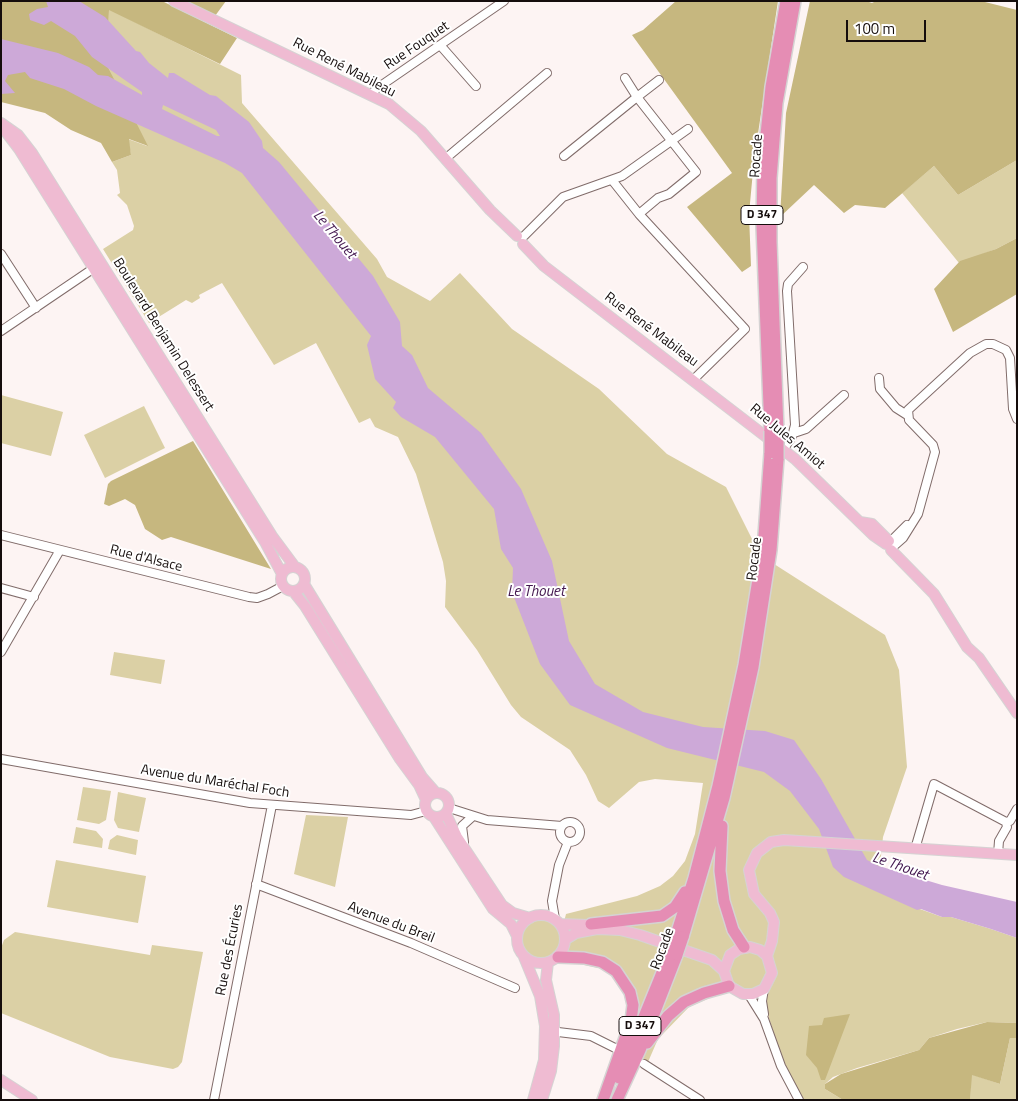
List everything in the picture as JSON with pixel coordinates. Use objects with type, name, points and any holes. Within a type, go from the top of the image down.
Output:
[{"type":"highway","name":"D 347","points":[[774,431],[762,226],[763,163],[771,88],[786,1]]},
{"type":"highway","name":"Rocade","points":[[617,1100],[640,1061],[680,936],[723,790],[771,550],[777,454],[774,431],[770,233],[771,171],[777,103],[795,1]]},
{"type":"highway","name":"D 347","points":[[680,936],[694,878],[723,790]]},
{"type":"highway","points":[[723,790],[720,849],[722,886],[733,930],[744,947]]},
{"type":"highway","points":[[591,924],[662,916],[675,907],[694,878]]},
{"type":"highway","name":"D 347","points":[[609,1100],[674,954]]},
{"type":"highway","points":[[553,959],[584,958],[602,962],[616,971],[630,992],[633,1005],[631,1021],[603,1100]]},
{"type":"highway","points":[[640,1061],[663,1023],[679,1006],[704,993],[729,986]]},
{"type":"main road","name":"Rue René Mabileau","points":[[174,1],[388,104],[411,122],[490,210],[522,239],[549,270],[693,380]]},
{"type":"main road","name":"Boulevard Benjamin Delessert","points":[[1,123],[12,130],[27,145],[282,574]]},
{"type":"main road","name":"Boulevard Benjamin Delessert","points":[[1,129],[15,142],[98,266],[283,553],[295,567]]},
{"type":"main road","name":"Rue Jules Amiot","points":[[693,380],[777,454],[890,544],[934,594],[967,646],[979,658],[1017,713]]},
{"type":"main road","points":[[530,918],[506,909],[469,857],[448,811],[446,797],[436,793],[422,776],[304,584],[304,573],[295,567],[287,568],[282,574],[281,580],[305,606],[400,760],[419,785],[430,814],[490,905],[511,924],[517,936],[518,947],[524,956],[540,996],[550,1031],[553,1062],[542,1100]]},
{"type":"main road","points":[[288,589],[300,590],[304,584]]},
{"type":"main road","points":[[426,800],[436,793]]},
{"type":"main road","points":[[430,814],[448,811]]},
{"type":"main road","points":[[533,1100],[543,1066],[553,1010],[546,980],[553,959],[566,939],[576,933],[587,930],[620,930],[706,958],[716,963],[724,971],[729,986],[738,993],[749,995],[764,989],[772,973],[767,956],[774,932],[772,917],[757,898],[751,884],[754,867],[766,850],[781,843],[797,842],[1017,855]]},
{"type":"main road","points":[[517,936],[524,922],[530,918],[543,915],[576,926],[591,924],[631,929],[714,956],[730,955],[744,947],[756,948],[767,956]]},
{"type":"main road","points":[[557,921],[566,939]]},
{"type":"main road","points":[[756,948],[766,942],[774,932]]},
{"type":"main road","points":[[724,971],[730,955]]},
{"type":"main road","points":[[524,956],[533,962],[553,959]]},
{"type":"main road","points":[[1,1080],[32,1100]]},
{"type":"street","name":"Rue Fouquet","points":[[371,95],[376,89],[504,1]]},
{"type":"street","points":[[440,45],[476,86]]},
{"type":"street","points":[[445,159],[546,73]]},
{"type":"street","points":[[626,78],[637,97],[696,172],[669,194],[658,198],[639,214]]},
{"type":"street","points":[[564,156],[659,80]]},
{"type":"street","points":[[522,239],[563,197],[572,192],[612,180],[643,162],[688,129]]},
{"type":"street","points":[[612,180],[639,214],[745,329],[693,380]]},
{"type":"street","points":[[2,258],[36,308]]},
{"type":"street","points":[[1,331],[98,266]]},
{"type":"street","points":[[794,433],[787,291],[788,284],[803,267]]},
{"type":"street","points":[[907,415],[908,410],[970,353],[986,344],[993,344],[1006,350],[1010,358],[1013,409],[1017,419]]},
{"type":"street","points":[[880,378],[880,389],[896,408],[907,415],[909,420],[933,446],[935,452],[915,519],[903,538],[890,544]]},
{"type":"street","points":[[777,454],[794,433],[806,429],[844,395]]},
{"type":"street","name":"Rue d'Alsace","points":[[1,536],[249,597],[257,598],[288,589]]},
{"type":"street","points":[[1,652],[60,550]]},
{"type":"street","points":[[1,588],[34,597]]},
{"type":"street","name":"Avenue du Maréchal Foch","points":[[1,759],[228,800],[411,815],[430,814]]},
{"type":"street","points":[[915,849],[934,784],[1006,822]]},
{"type":"street","name":"Rue des Écuries","points":[[214,1100],[272,805]]},
{"type":"street","points":[[1006,822],[1010,821],[1017,809]]},
{"type":"street","points":[[448,811],[487,820],[562,826],[571,822],[578,824],[581,830],[577,840],[568,842]]},
{"type":"street","points":[[469,857],[461,829],[464,822],[472,817]]},
{"type":"street","points":[[998,854],[999,842],[1007,827],[1006,822]]},
{"type":"street","points":[[562,826],[560,835],[568,842]]},
{"type":"street","points":[[557,921],[551,904],[558,872],[568,842]]},
{"type":"street","name":"Avenue du Breil","points":[[256,884],[412,943],[515,988]]},
{"type":"street","points":[[764,989],[762,1001],[764,1019]]},
{"type":"street","points":[[749,995],[764,1019],[781,1066],[799,1100]]},
{"type":"street","points":[[550,1031],[591,1036],[617,1049]]},
{"type":"street","points":[[640,1061],[700,1100]]},
{"type":"shaded area","points":[[1,1],[162,1],[237,38],[220,64],[109,10],[107,65],[148,146],[129,139],[131,155],[112,162],[101,143],[71,130],[45,113],[1,102]]},
{"type":"shaded area","points":[[182,1],[226,1],[215,16]]},
{"type":"shaded area","points":[[676,1],[778,1],[754,160],[749,214],[751,266],[742,272],[687,207],[732,173],[632,35],[643,30]]},
{"type":"shaded area","points":[[810,1],[866,1],[872,3],[876,1],[981,1],[1017,10],[1017,160],[958,195],[934,166],[885,208],[855,205],[844,213],[814,185],[780,217],[786,113]]},
{"type":"shaded area","points":[[109,9],[241,75],[242,103],[377,259],[387,277],[430,301],[460,273],[512,329],[599,389],[667,454],[726,487],[760,555],[885,635],[899,670],[907,767],[883,837],[880,865],[906,904],[942,917],[951,917],[1017,938],[1017,1023],[987,1022],[957,1029],[929,1038],[919,1050],[833,1077],[825,1084],[825,1089],[843,1100],[804,1100],[784,1066],[762,996],[752,1000],[726,991],[689,1007],[658,1039],[648,1062],[616,1048],[626,1025],[628,1010],[625,990],[608,970],[570,962],[566,952],[566,914],[637,896],[660,886],[673,876],[685,861],[695,834],[703,783],[655,779],[639,782],[609,808],[598,801],[586,775],[570,750],[521,717],[511,705],[477,650],[445,607],[446,581],[443,562],[416,474],[398,437],[375,427],[370,418],[359,423],[316,343],[274,365],[222,283],[199,295],[200,298],[192,303],[186,300],[149,323],[103,249],[133,230],[134,226],[127,205],[117,195],[120,193],[117,170],[112,162],[131,155],[128,139],[147,146],[107,65]]},
{"type":"shaded area","points":[[1017,160],[1017,238],[996,249],[959,263],[902,193],[934,166],[958,195]]},
{"type":"shaded area","points":[[1017,238],[1017,294],[953,332],[934,289],[960,261],[996,249]]},
{"type":"shaded area","points":[[1,395],[63,412],[51,456],[1,443]]},
{"type":"shaded area","points":[[144,406],[165,448],[105,478],[84,435]]},
{"type":"shaded area","points":[[193,441],[271,569],[171,537],[162,540],[145,529],[135,505],[125,499],[109,506],[104,504],[108,484],[111,481]]},
{"type":"shaded area","points":[[114,652],[165,660],[161,684],[110,675]]},
{"type":"shaded area","points":[[83,787],[111,791],[106,820],[99,824],[77,820]]},
{"type":"shaded area","points":[[118,792],[146,798],[139,832],[118,828],[114,820]]},
{"type":"shaded area","points":[[306,815],[348,817],[335,887],[294,874]]},
{"type":"shaded area","points":[[76,827],[96,831],[103,839],[102,848],[73,843]]},
{"type":"shaded area","points":[[117,835],[138,840],[136,855],[108,849],[110,840]]},
{"type":"shaded area","points":[[56,860],[146,876],[138,923],[47,907]]},
{"type":"shaded area","points":[[545,919],[552,922],[558,928],[561,939],[560,947],[552,956],[545,959],[537,959],[530,956],[522,947],[521,935],[524,928],[533,920]]},
{"type":"shaded area","points":[[15,932],[150,955],[152,945],[203,952],[182,1062],[178,1067],[173,1069],[110,1057],[1,1013],[1,948],[4,940]]},
{"type":"shaded area","points":[[850,1014],[825,1080],[821,1080],[817,1068],[806,1055],[809,1026],[822,1025],[824,1018]]},
{"type":"shaded area","points":[[987,1022],[1017,1023],[1017,1038],[1010,1038],[1000,1084],[972,1075],[970,1100],[843,1100],[825,1089],[825,1084],[841,1074],[919,1050],[929,1038]]},
{"type":"shaded area","points":[[1010,1038],[1017,1038],[1017,1100],[970,1100],[971,1074],[1000,1084]]},
{"type":"water","name":"Le Thouet","points":[[46,1],[79,1],[105,17],[136,51],[140,52],[149,63],[168,78],[169,73],[174,73],[210,95],[216,96],[249,122],[262,141],[263,148],[279,162],[373,276],[400,322],[402,346],[412,355],[428,388],[481,433],[521,489],[552,561],[569,641],[595,684],[643,712],[703,727],[765,731],[794,740],[821,779],[867,860],[879,866],[942,885],[1017,902],[1017,938],[951,917],[942,917],[921,909],[917,910],[844,877],[833,867],[819,829],[790,791],[764,772],[667,748],[570,705],[540,664],[512,592],[513,568],[501,549],[494,509],[435,437],[401,417],[393,408],[396,402],[375,379],[367,345],[371,336],[242,173],[225,163],[96,106],[64,89],[30,78],[25,72],[8,75],[5,81],[15,93],[1,94],[1,39],[58,53],[89,67],[98,75],[108,76],[142,95],[142,92],[92,57],[75,36],[51,21],[44,25],[30,20],[29,14],[37,9],[48,7]],"holes":[[[163,105],[216,130],[220,136],[162,109]]]}]
